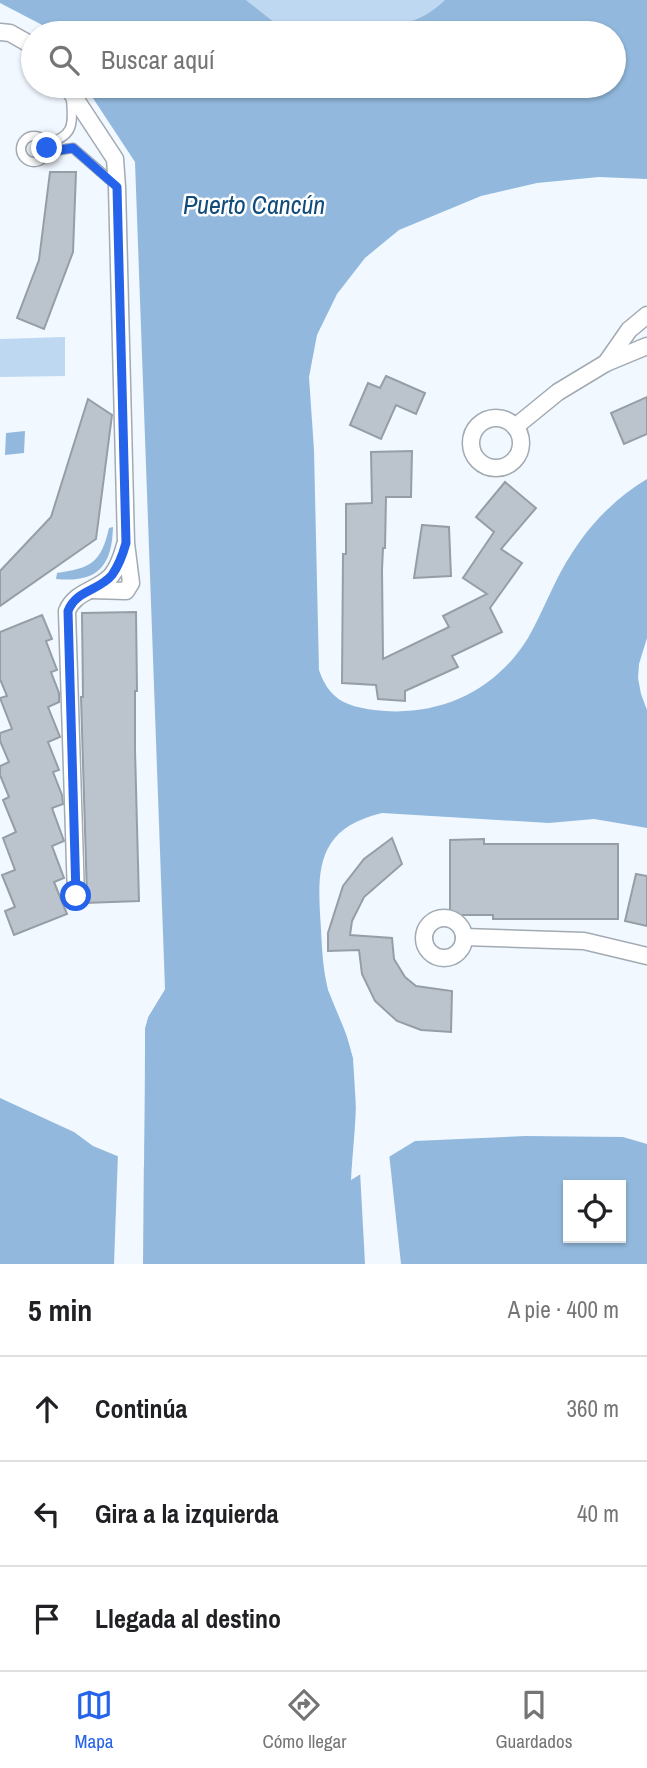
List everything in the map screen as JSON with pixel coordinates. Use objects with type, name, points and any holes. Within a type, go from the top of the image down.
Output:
[{"type":"street","points":[[0,32],[10,33],[21,39]]},
{"type":"street","points":[[75,98],[115,159],[126,543],[114,584],[80,594],[71,602],[68,611],[76,896]]},
{"type":"street","points":[[606,363],[629,330],[647,315]]},
{"type":"street","points":[[515,427],[558,392],[606,363],[647,346]]},
{"type":"street","points":[[464,937],[584,942],[647,956]]},
{"type":"lane","points":[[70,98],[72,107],[68,134],[46,148],[73,148],[117,187]]},
{"type":"shaded area","points":[[246,0],[445,0],[431,11],[410,21],[273,21]]},
{"type":"shaded area","points":[[65,337],[65,376],[0,377],[0,339]]},
{"type":"water","points":[[0,0],[246,0],[273,21],[35,21],[0,3]]},
{"type":"water","name":"Puerto Cancún","points":[[445,0],[647,0],[647,179],[599,177],[537,183],[481,196],[399,230],[365,258],[337,294],[317,335],[309,377],[314,450],[319,670],[328,688],[339,699],[374,710],[420,710],[442,705],[481,687],[499,673],[528,638],[579,542],[615,502],[647,479],[647,638],[638,678],[647,710],[647,828],[594,819],[549,823],[382,813],[360,820],[332,841],[321,871],[320,908],[327,985],[348,1040],[355,1072],[356,1103],[351,1180],[415,1141],[526,1136],[623,1137],[647,1144],[647,1264],[0,1264],[0,1098],[74,1132],[93,1146],[144,1167],[145,1028],[148,1017],[165,989],[135,162],[93,98],[626,98],[626,21],[411,21]]},
{"type":"water","points":[[25,431],[24,453],[5,455],[6,433]]},
{"type":"water","points":[[113,527],[109,553],[100,569],[82,578],[56,579],[57,573],[78,569],[93,562],[102,549],[109,528]]},
{"type":"pier","points":[[326,974],[346,1020],[356,1058],[357,1125],[353,1058],[343,1022],[328,990]]},
{"type":"pier","points":[[165,989],[148,1017],[145,1028],[143,1264],[114,1264],[118,1153],[141,1162],[141,1027],[153,1001],[159,992]]},
{"type":"pier","points":[[389,1153],[401,1264],[365,1264],[360,1171]]},
{"type":"building","points":[[50,172],[76,172],[73,252],[44,329],[17,318],[39,260]]},
{"type":"building","points":[[386,376],[425,393],[416,414],[396,405],[381,439],[350,425],[368,383],[380,388]]},
{"type":"building","points":[[647,397],[647,434],[624,444],[611,413]]},
{"type":"building","points":[[88,399],[112,415],[96,539],[0,606],[0,571],[51,517]]},
{"type":"building","points":[[412,451],[411,497],[386,497],[382,570],[383,659],[449,627],[443,616],[487,594],[463,578],[494,532],[476,517],[505,482],[536,508],[501,549],[522,563],[490,608],[502,632],[452,656],[458,667],[405,691],[405,701],[378,699],[376,685],[342,683],[346,504],[372,503],[371,452]]},
{"type":"building","points":[[422,525],[449,527],[451,576],[414,578]]},
{"type":"building","points":[[136,612],[135,750],[139,901],[85,903],[82,613]]},
{"type":"building","points":[[42,615],[52,639],[46,641],[57,670],[51,672],[59,693],[59,702],[48,707],[60,737],[48,742],[59,770],[53,772],[63,804],[52,808],[64,841],[52,846],[64,878],[54,882],[67,914],[14,935],[5,911],[15,907],[2,875],[15,870],[3,838],[16,832],[3,800],[9,797],[0,775],[0,766],[9,762],[0,741],[0,733],[12,729],[0,698],[7,696],[0,679],[0,632]]},
{"type":"building","points":[[392,838],[402,864],[364,897],[352,921],[350,935],[392,938],[394,959],[405,977],[416,986],[452,991],[451,1032],[421,1030],[397,1021],[375,1001],[362,974],[359,950],[328,951],[328,933],[343,886],[364,859]]},
{"type":"building","points":[[484,839],[484,844],[618,844],[618,919],[493,919],[493,915],[450,915],[450,840]]},
{"type":"building","points":[[636,874],[647,876],[647,926],[625,921]]},
{"type":"route","points":[[47,148],[47,152],[73,148],[117,187],[126,543],[122,558],[111,577],[80,594],[71,602],[68,611],[76,896]]}]
